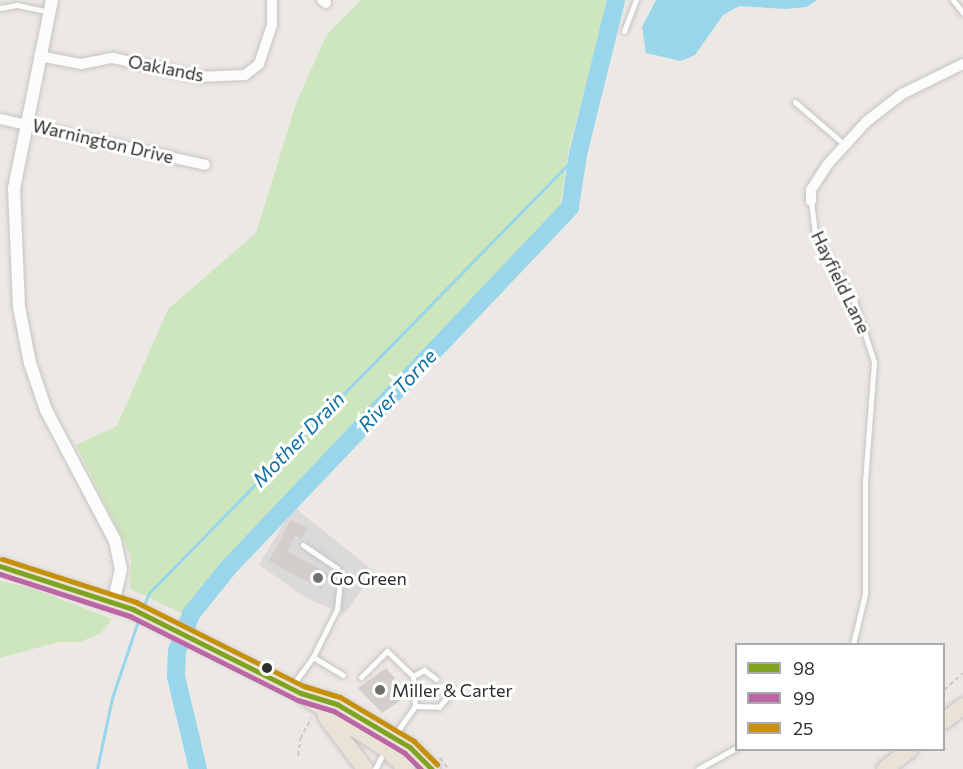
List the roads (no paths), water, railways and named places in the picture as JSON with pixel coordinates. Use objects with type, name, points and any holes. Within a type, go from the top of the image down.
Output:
[{"type":"highway","points":[[0,566],[133,609],[169,625],[296,690],[337,704],[390,743],[432,769]]},
{"type":"highway","points":[[296,690],[320,710],[365,769]]},
{"type":"highway","points":[[945,721],[963,706]]},
{"type":"highway","points":[[320,710],[390,743],[407,769]]},
{"type":"highway","points":[[885,769],[908,751]]},
{"type":"street","name":"Oaklands","points":[[39,57],[81,64],[113,58],[197,77],[245,75],[259,64],[272,25],[272,0]]},
{"type":"street","points":[[51,6],[24,124],[14,188],[24,337],[46,410],[115,541],[121,569],[113,603]]},
{"type":"street","name":"Hayfield Lane","points":[[811,201],[812,190],[845,146],[902,94],[963,64]]},
{"type":"street","name":"Warnington Drive","points":[[0,119],[205,165]]},
{"type":"lane","points":[[624,31],[636,0]]},
{"type":"lane","points":[[953,0],[963,13]]},
{"type":"lane","points":[[0,8],[18,5],[51,6]]},
{"type":"lane","points":[[795,102],[845,146]]},
{"type":"lane","name":"Hayfield Lane","points":[[811,201],[815,234],[854,300],[874,362],[865,482],[865,594],[853,643]]},
{"type":"lane","points":[[296,690],[337,609],[340,582],[337,568],[303,545]]},
{"type":"lane","points":[[361,677],[387,651],[413,676],[415,706],[375,769]]},
{"type":"lane","points":[[313,657],[343,675]]},
{"type":"lane","points":[[413,676],[424,670],[436,679]]},
{"type":"lane","points":[[415,706],[439,707],[453,690]]},
{"type":"lane","points":[[698,769],[735,749]]},
{"type":"water","points":[[656,0],[817,0],[807,7],[786,9],[739,6],[723,15],[695,55],[681,61],[646,53],[642,27]]},
{"type":"waterway","name":"River Torne","points":[[198,769],[176,677],[177,651],[191,614],[228,568],[570,207],[578,154],[616,0]]},
{"type":"waterway","name":"Mother Drain","points":[[143,607],[149,593],[578,154]]},
{"type":"waterway","name":"Mother Drain","points":[[97,769],[112,698],[139,618]]},
{"type":"place","name":"Go Green","points":[[318,578]]},
{"type":"place","name":"Miller & Carter","points":[[380,690]]}]
